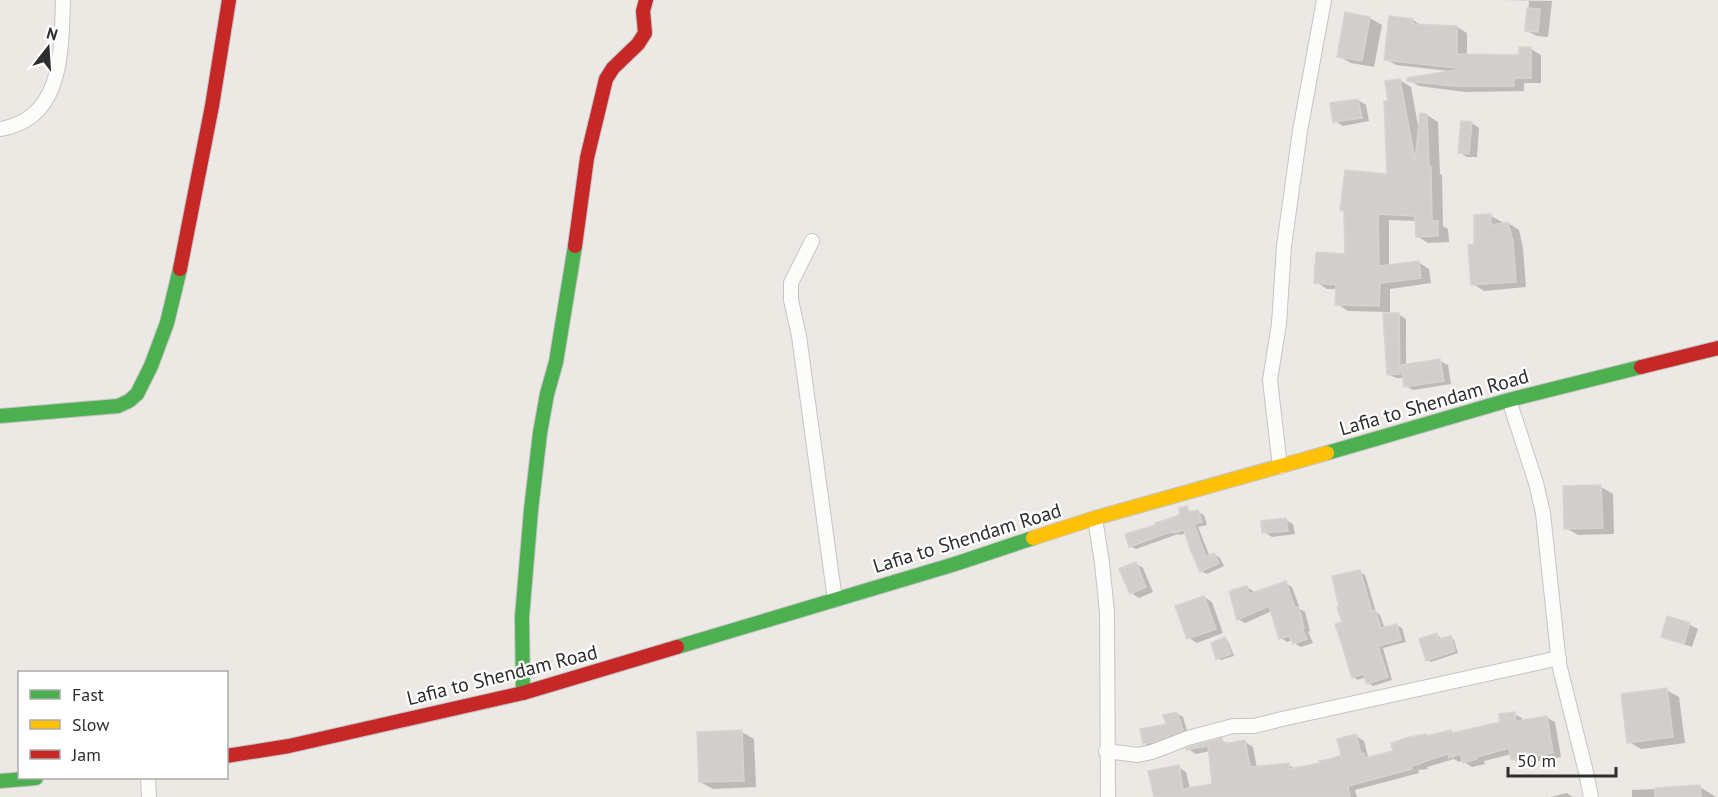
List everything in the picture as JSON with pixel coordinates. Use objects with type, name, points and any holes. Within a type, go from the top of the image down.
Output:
[{"type":"main road","points":[[0,416],[118,406],[130,401],[141,387],[159,347],[173,300],[207,130],[229,0]]},
{"type":"main road","points":[[523,693],[522,617],[540,433],[556,362],[587,158],[606,79],[645,33],[643,11],[646,0]]},
{"type":"main road","name":"Lafia to Shendam Road","points":[[228,756],[289,746],[523,693],[955,564],[1095,518],[1280,467],[1509,399],[1718,348]]},
{"type":"main road","points":[[0,781],[18,779]]},
{"type":"street","points":[[0,129],[24,123],[37,112],[46,99],[54,81],[61,50],[63,0]]},
{"type":"street","points":[[1280,467],[1270,380],[1279,324],[1284,246],[1298,143],[1324,0]]},
{"type":"street","points":[[812,241],[791,283],[791,300],[799,336],[835,600]]},
{"type":"street","points":[[1509,399],[1536,483],[1543,513],[1559,658],[1590,797]]},
{"type":"street","points":[[1095,518],[1107,612],[1108,797]]},
{"type":"street","points":[[1106,751],[1138,755],[1233,726],[1254,726],[1559,658]]},
{"type":"street","points":[[148,779],[149,797]]},
{"type":"building","points":[[1527,8],[1540,9],[1538,32],[1525,31]]},
{"type":"building","points":[[1345,12],[1370,17],[1362,61],[1337,57]]},
{"type":"building","points":[[1389,16],[1413,19],[1412,24],[1457,26],[1457,54],[1519,55],[1519,47],[1531,47],[1531,78],[1514,78],[1514,86],[1453,86],[1407,81],[1407,78],[1456,70],[1456,68],[1384,60]]},
{"type":"building","points":[[1400,79],[1415,161],[1420,113],[1427,114],[1432,221],[1438,221],[1438,236],[1416,237],[1415,216],[1378,214],[1379,266],[1419,261],[1421,278],[1380,283],[1379,306],[1335,305],[1336,285],[1314,283],[1316,252],[1345,254],[1344,211],[1340,210],[1345,170],[1387,174],[1384,101],[1388,101],[1385,81]]},
{"type":"building","points":[[1358,99],[1362,118],[1333,122],[1330,103]]},
{"type":"building","points":[[1461,121],[1472,122],[1469,154],[1458,153]]},
{"type":"building","points":[[1491,214],[1491,225],[1508,222],[1513,241],[1516,282],[1471,285],[1468,245],[1474,244],[1474,215]]},
{"type":"building","points":[[1383,313],[1399,313],[1400,374],[1387,375]]},
{"type":"building","points":[[1440,359],[1444,381],[1404,387],[1401,365]]},
{"type":"building","points":[[1601,485],[1603,528],[1564,529],[1563,486]]},
{"type":"building","points":[[1187,506],[1189,512],[1198,510],[1202,522],[1194,524],[1206,557],[1214,553],[1219,563],[1200,572],[1184,530],[1173,533],[1173,531],[1129,547],[1125,534],[1180,515],[1179,508]]},
{"type":"building","points":[[1286,518],[1288,531],[1262,533],[1261,521]]},
{"type":"building","points":[[1136,562],[1146,587],[1130,594],[1119,569]]},
{"type":"building","points":[[1360,570],[1372,611],[1375,610],[1381,628],[1397,624],[1401,640],[1378,646],[1388,677],[1367,684],[1363,674],[1352,678],[1335,624],[1342,622],[1332,576]]},
{"type":"building","points":[[1286,581],[1295,608],[1299,607],[1304,628],[1302,628],[1307,639],[1293,644],[1289,636],[1279,639],[1269,606],[1237,620],[1229,591],[1247,586],[1249,594]]},
{"type":"building","points":[[1204,596],[1216,629],[1187,639],[1175,606]]},
{"type":"building","points":[[1667,616],[1690,623],[1684,644],[1661,637]]},
{"type":"building","points":[[1437,633],[1438,639],[1451,636],[1455,651],[1426,661],[1419,639]]},
{"type":"building","points":[[1225,637],[1231,654],[1216,659],[1211,643]]},
{"type":"building","points":[[1667,688],[1673,737],[1627,743],[1621,694]]},
{"type":"building","points":[[1177,712],[1183,730],[1143,744],[1140,729],[1166,724],[1163,715]]},
{"type":"building","points":[[1515,712],[1516,721],[1547,716],[1553,753],[1511,760],[1509,748],[1463,763],[1460,754],[1449,758],[1448,754],[1411,766],[1412,769],[1348,786],[1350,797],[1154,797],[1148,771],[1179,765],[1183,789],[1212,784],[1208,746],[1187,750],[1186,748],[1222,738],[1223,744],[1245,740],[1250,767],[1289,763],[1289,769],[1320,763],[1319,761],[1341,755],[1337,739],[1356,734],[1361,754],[1364,753],[1365,758],[1393,751],[1391,743],[1409,737],[1426,734],[1427,736],[1451,730],[1452,733],[1500,722],[1499,714]]},
{"type":"building","points":[[742,730],[744,781],[699,782],[697,732]]},
{"type":"building","points":[[1700,785],[1701,797],[1655,797],[1655,788]]},
{"type":"traffic: fast","points":[[523,693],[522,617],[531,510],[540,433],[556,362],[575,246]]},
{"type":"traffic: fast","points":[[0,416],[118,406],[129,401],[137,394],[151,366],[167,323],[180,269]]},
{"type":"traffic: fast","points":[[1327,453],[1509,400],[1641,367]]},
{"type":"traffic: fast","points":[[677,647],[955,564],[1033,538]]},
{"type":"traffic: fast","points":[[0,781],[24,779]]},
{"type":"traffic: slow","points":[[1033,538],[1095,518],[1327,453]]},
{"type":"traffic: jam","points":[[180,269],[212,106],[229,0]]},
{"type":"traffic: jam","points":[[575,246],[587,158],[606,79],[645,33],[643,11],[646,0]]},
{"type":"traffic: jam","points":[[1641,367],[1718,348]]},
{"type":"traffic: jam","points":[[228,756],[289,746],[523,693],[677,647]]}]
